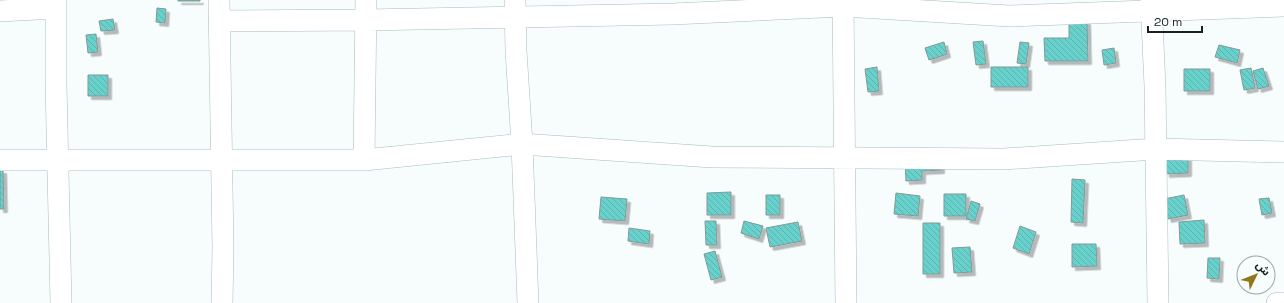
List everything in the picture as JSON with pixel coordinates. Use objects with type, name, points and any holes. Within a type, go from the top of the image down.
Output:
[{"type":"street","points":[[218,0],[222,303]]},
{"type":"street","points":[[364,160],[366,0]]},
{"type":"street","points":[[219,21],[366,20],[515,9],[673,14],[844,3],[1009,16],[1151,5],[1284,6]]},
{"type":"street","points":[[844,3],[846,303]]},
{"type":"street","points":[[0,11],[56,4],[56,84],[61,303]]},
{"type":"street","points":[[1151,5],[1155,86],[1158,303]]},
{"type":"street","points":[[515,9],[528,303]]},
{"type":"street","points":[[0,160],[364,160],[522,144],[712,157],[1004,159],[1156,149],[1284,152]]},
{"type":"street","points":[[1277,303],[1284,303]]},
{"type":"building","points":[[200,0],[200,1],[178,1]]},
{"type":"building","points":[[157,8],[166,9],[165,23],[156,22]]},
{"type":"building","points":[[113,19],[115,30],[101,31],[99,21]]},
{"type":"building","points":[[1069,21],[1087,21],[1088,61],[1045,61],[1044,38],[1069,38]]},
{"type":"building","points":[[96,34],[98,52],[88,53],[86,35]]},
{"type":"building","points":[[983,41],[986,64],[976,65],[973,42]]},
{"type":"building","points":[[944,42],[947,54],[929,60],[925,48]]},
{"type":"building","points":[[1020,42],[1029,43],[1026,64],[1017,63]]},
{"type":"building","points":[[1219,45],[1240,50],[1237,63],[1215,57]]},
{"type":"building","points":[[1114,48],[1116,63],[1104,65],[1102,50]]},
{"type":"building","points":[[877,67],[879,91],[868,92],[865,69]]},
{"type":"building","points":[[991,67],[1028,67],[1028,87],[991,87]]},
{"type":"building","points":[[1251,68],[1255,88],[1244,90],[1240,70]]},
{"type":"building","points":[[1263,68],[1269,86],[1258,89],[1253,71]]},
{"type":"building","points":[[1184,69],[1210,69],[1210,91],[1184,91]]},
{"type":"building","points":[[88,75],[108,75],[108,96],[88,96]]},
{"type":"building","points":[[1166,157],[1188,157],[1188,173],[1166,174]]},
{"type":"building","points":[[941,159],[941,170],[922,171],[922,180],[906,181],[905,160]]},
{"type":"building","points":[[0,170],[3,170],[4,209],[0,209]]},
{"type":"building","points":[[1072,179],[1085,180],[1083,223],[1071,222]]},
{"type":"building","points":[[731,192],[731,215],[707,215],[707,193]]},
{"type":"building","points":[[896,193],[920,196],[918,216],[894,214]]},
{"type":"building","points":[[944,194],[966,194],[966,216],[944,216]]},
{"type":"building","points":[[766,195],[780,195],[780,215],[766,215]]},
{"type":"building","points":[[1184,195],[1188,215],[1168,219],[1164,199]]},
{"type":"building","points":[[601,197],[627,199],[625,221],[599,219]]},
{"type":"building","points":[[1269,198],[1272,213],[1262,215],[1259,199]]},
{"type":"building","points":[[971,201],[980,204],[975,221],[966,219]]},
{"type":"building","points":[[1204,220],[1205,243],[1180,244],[1179,222]]},
{"type":"building","points":[[705,221],[716,221],[717,245],[706,245]]},
{"type":"building","points":[[744,221],[763,226],[759,239],[741,233]]},
{"type":"building","points":[[798,222],[802,241],[770,247],[766,228]]},
{"type":"building","points":[[923,223],[940,223],[940,274],[923,274]]},
{"type":"building","points":[[1020,226],[1036,232],[1029,254],[1013,248]]},
{"type":"building","points":[[629,228],[650,231],[649,244],[628,241]]},
{"type":"building","points":[[1072,244],[1096,244],[1097,266],[1072,267]]},
{"type":"building","points":[[970,247],[972,272],[954,273],[952,248]]},
{"type":"building","points":[[715,251],[722,277],[711,280],[704,254]]},
{"type":"building","points":[[1208,258],[1220,258],[1219,279],[1207,278]]}]
